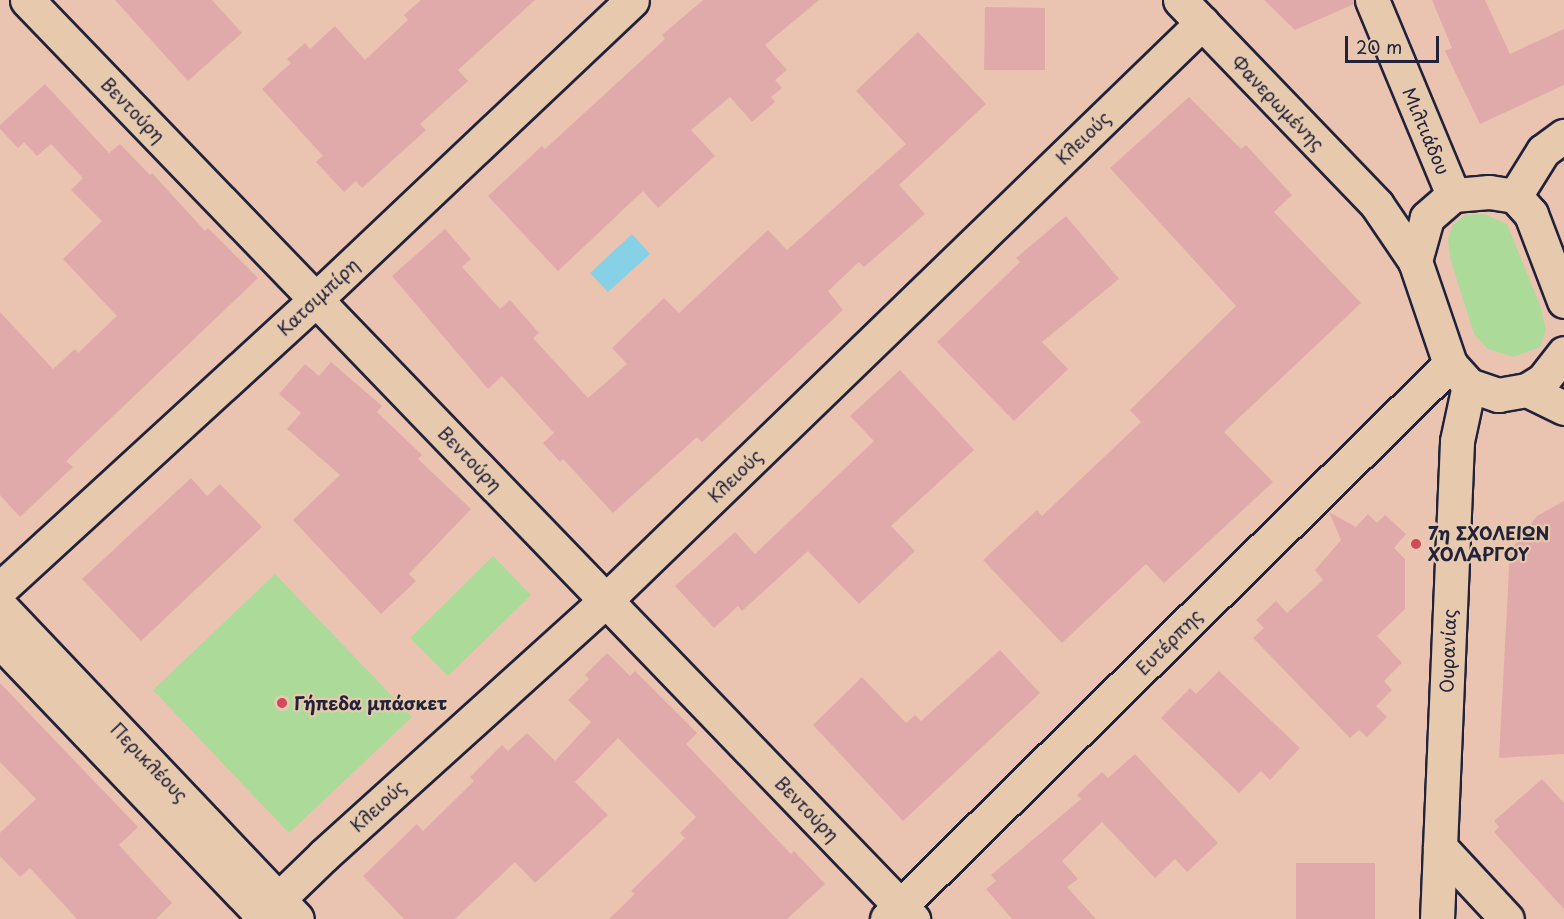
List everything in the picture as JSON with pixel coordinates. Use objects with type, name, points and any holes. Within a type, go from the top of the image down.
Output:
[{"type":"street","name":"Βεντούρη","points":[[27,0],[606,600],[900,915]]},
{"type":"street","name":"Κατσιμπίρη","points":[[0,589],[315,300],[632,0]]},
{"type":"street","name":"Φανερωμένης","points":[[1180,0],[1377,205],[1414,261],[1460,374]]},
{"type":"street","name":"Μιλτιάδου","points":[[1372,0],[1453,195]]},
{"type":"street","name":"Κλειούς","points":[[272,914],[606,600],[1202,23]]},
{"type":"street","points":[[1515,196],[1543,152],[1564,135]]},
{"type":"street","points":[[1414,261],[1427,218],[1453,195],[1489,192],[1515,196],[1531,214],[1564,302]]},
{"type":"street","name":"Φανερωμένης","points":[[1377,205],[1401,219],[1427,218]]},
{"type":"street","points":[[1460,374],[1498,395],[1527,390],[1543,380],[1564,352]]},
{"type":"street","name":"Ουρανίας","points":[[1437,919],[1460,374]]},
{"type":"street","name":"Ευτέρπης","points":[[900,915],[1460,374]]},
{"type":"street","points":[[1527,390],[1564,408]]},
{"type":"street","name":"Περικλέους","points":[[0,606],[272,914]]},
{"type":"street","name":"Περικλέους","points":[[0,641],[272,914]]},
{"type":"street","points":[[1440,848],[1507,919]]},
{"type":"green space","points":[[1484,214],[1507,224],[1540,305],[1546,330],[1540,347],[1513,357],[1488,349],[1474,334],[1450,258],[1448,239],[1453,225],[1465,215]]},
{"type":"green space","points":[[493,556],[531,595],[448,676],[410,638]]},
{"type":"green space","name":"Γήπεδα μπάσκετ","points":[[275,574],[412,717],[289,833],[153,690]]},
{"type":"water","points":[[632,234],[650,254],[608,292],[590,273]]},
{"type":"building","points":[[115,0],[212,0],[242,33],[188,81]]},
{"type":"building","points":[[421,0],[535,0],[458,70],[468,81],[420,124],[426,130],[362,188],[356,181],[344,192],[316,162],[323,156],[262,89],[291,63],[287,59],[305,43],[310,49],[335,26],[365,60],[408,20],[404,15]]},
{"type":"building","points":[[703,0],[819,0],[765,45],[787,70],[775,80],[782,88],[771,97],[775,102],[752,122],[730,97],[691,130],[715,156],[658,208],[643,191],[558,271],[488,196],[542,146],[545,149],[665,39],[662,35]]},
{"type":"building","points":[[1264,0],[1354,0],[1354,4],[1295,30]]},
{"type":"building","points":[[1432,0],[1485,0],[1510,54],[1564,29],[1564,85],[1480,124],[1445,51],[1452,48]]},
{"type":"building","points":[[985,7],[1045,8],[1045,70],[984,70]]},
{"type":"building","points":[[918,32],[986,104],[899,185],[925,214],[864,267],[859,262],[828,291],[843,310],[702,442],[697,437],[613,513],[563,459],[560,462],[543,443],[554,433],[502,376],[488,389],[392,276],[445,229],[471,259],[462,267],[500,309],[510,300],[539,333],[533,338],[588,398],[627,364],[612,348],[664,298],[679,313],[768,230],[787,250],[906,144],[856,91]]},
{"type":"building","points":[[45,84],[109,153],[120,144],[150,175],[152,173],[205,231],[208,228],[258,278],[66,461],[73,467],[20,517],[0,495],[0,312],[53,369],[75,349],[78,353],[117,316],[63,259],[102,221],[71,190],[83,178],[51,144],[37,156],[24,142],[18,148],[0,129],[0,125]]},
{"type":"building","points":[[1189,97],[1241,149],[1246,145],[1292,195],[1274,212],[1361,303],[1224,432],[1273,482],[1164,583],[1146,564],[1062,643],[983,560],[1037,510],[1042,516],[1141,422],[1130,410],[1236,306],[1110,168]]},
{"type":"building","points":[[1066,216],[1119,279],[1042,342],[1068,369],[1014,421],[937,342],[1020,262],[1016,258]]},
{"type":"building","points":[[331,362],[382,406],[377,412],[422,455],[418,459],[471,509],[409,574],[416,581],[381,614],[293,520],[340,475],[287,429],[301,413],[279,394],[305,364],[319,376]]},
{"type":"building","points":[[900,370],[974,450],[891,526],[915,551],[859,604],[808,551],[742,611],[738,606],[714,628],[675,586],[735,532],[755,554],[874,441],[850,416]]},
{"type":"building","points":[[191,478],[207,496],[220,484],[262,527],[141,641],[82,579]]},
{"type":"building","points":[[1564,501],[1564,754],[1499,758],[1510,551],[1537,516]]},
{"type":"building","points":[[1329,512],[1356,527],[1368,514],[1377,523],[1385,515],[1406,534],[1394,548],[1405,559],[1405,609],[1377,636],[1402,663],[1384,681],[1392,690],[1376,706],[1387,717],[1367,737],[1359,730],[1350,738],[1253,638],[1264,628],[1256,620],[1276,601],[1287,613],[1323,580],[1315,570],[1341,540]]},
{"type":"building","points":[[1000,650],[1040,693],[903,821],[813,725],[862,677],[906,723],[915,715],[921,721]]},
{"type":"building","points":[[607,653],[630,676],[635,671],[697,733],[686,744],[791,854],[794,851],[825,884],[787,919],[609,919],[635,894],[631,891],[685,838],[680,833],[696,817],[618,738],[575,782],[608,815],[535,883],[515,862],[455,919],[404,919],[363,876],[417,824],[423,831],[474,781],[470,777],[502,745],[508,751],[527,733],[555,761],[591,722],[568,700],[589,679],[585,675]]},
{"type":"building","points":[[1219,671],[1300,748],[1270,780],[1261,771],[1239,793],[1161,718],[1190,688],[1196,694]]},
{"type":"building","points":[[0,683],[138,827],[119,845],[172,903],[156,919],[77,919],[30,868],[20,877],[0,856],[0,833],[36,799],[0,762]]},
{"type":"building","points":[[1135,754],[1218,843],[1187,872],[1175,859],[1155,878],[1102,822],[1062,861],[1078,879],[1067,887],[1096,919],[1012,919],[986,889],[996,881],[991,875],[1081,799],[1077,795],[1102,772],[1108,778]]},
{"type":"building","points":[[1542,779],[1564,803],[1564,909],[1494,832],[1499,827],[1494,821]]},
{"type":"building","points":[[1296,863],[1375,863],[1375,919],[1296,919]]},
{"type":"place","name":"7η ΣΧΟΛΕΙΩΝ ΧΟΛΑΡΓΟΥ","points":[[1416,544]]},
{"type":"place","name":"Γήπεδα μπάσκετ","points":[[282,703]]}]
